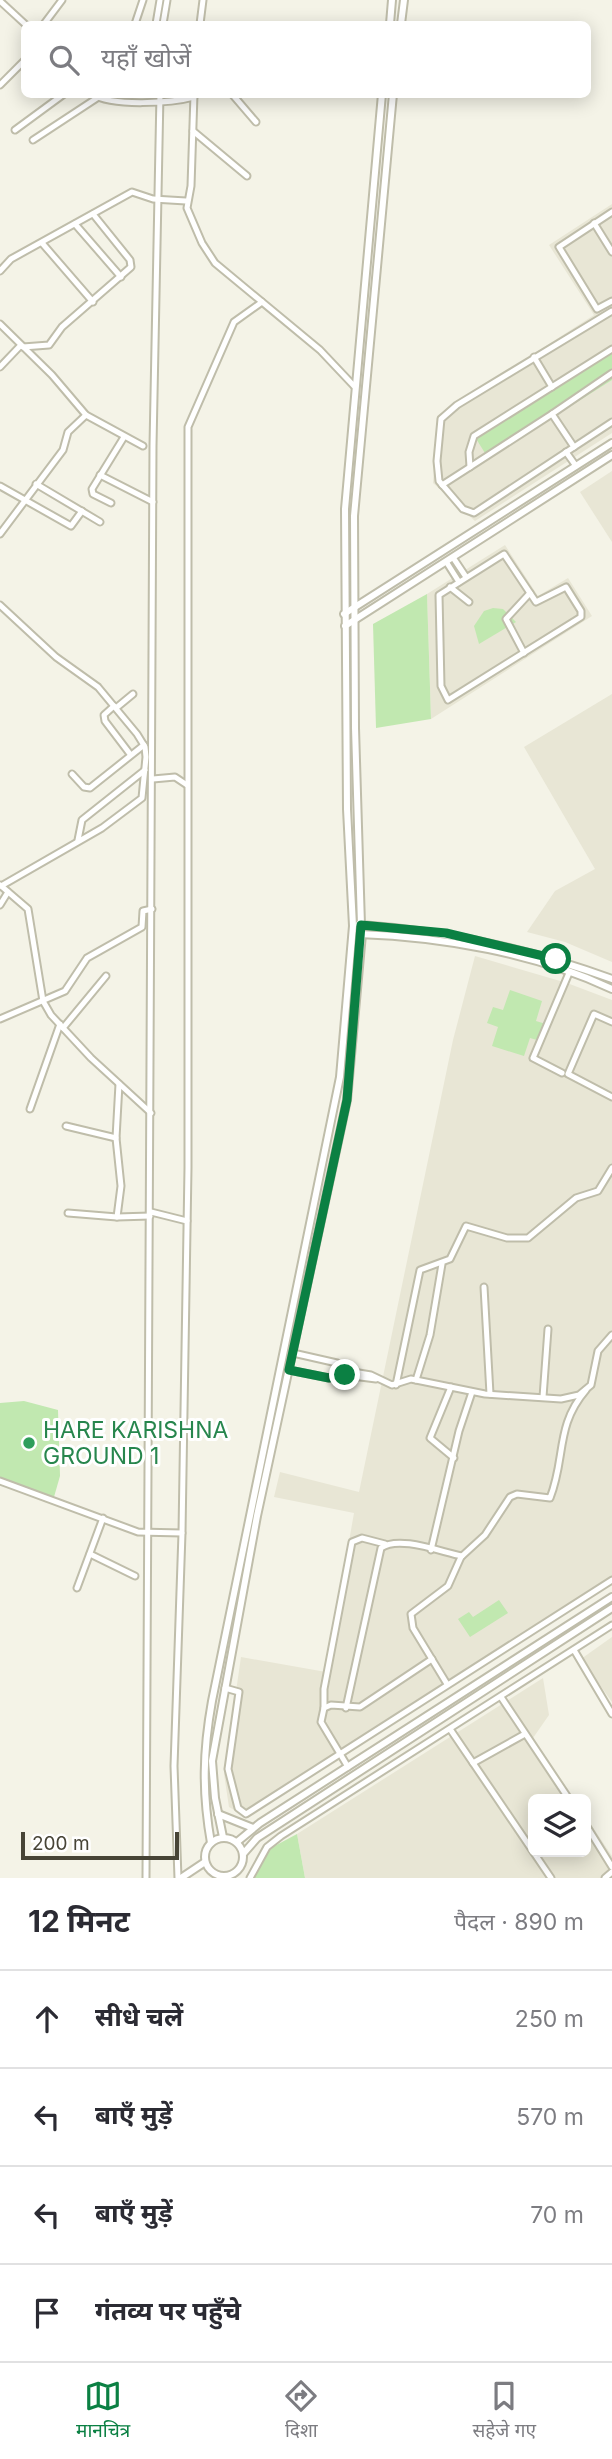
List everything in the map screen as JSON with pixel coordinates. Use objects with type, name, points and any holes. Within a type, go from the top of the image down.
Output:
[{"type":"street","points":[[46,21],[62,0]]},
{"type":"street","points":[[136,21],[144,0]]},
{"type":"street","points":[[156,21],[160,0]]},
{"type":"street","points":[[164,21],[167,0]]},
{"type":"street","points":[[200,21],[204,0]]},
{"type":"street","points":[[390,21],[392,0]]},
{"type":"street","points":[[401,21],[404,0]]},
{"type":"street","points":[[0,1],[23,21]]},
{"type":"street","points":[[0,85],[21,64]]},
{"type":"street","points":[[15,130],[59,98]]},
{"type":"street","points":[[33,140],[92,98]]},
{"type":"street","points":[[146,1878],[157,98]]},
{"type":"street","points":[[194,98],[191,186],[186,201],[190,219],[208,254],[320,350],[354,386]]},
{"type":"street","points":[[235,98],[256,122]]},
{"type":"street","points":[[223,1838],[212,1761],[228,1688],[257,1516],[294,1371],[347,1100],[362,934],[357,924],[347,809],[345,509],[382,98]]},
{"type":"street","points":[[262,302],[234,322],[188,427],[187,1222],[183,1533],[174,1766],[180,1878],[205,1862],[211,1843],[205,1812],[203,1754],[337,1101],[353,933],[357,924],[354,516],[393,98]]},
{"type":"street","points":[[192,131],[247,176]]},
{"type":"street","points":[[0,271],[11,259],[132,192],[157,199],[186,201]]},
{"type":"street","points":[[612,212],[559,247],[597,309],[612,301]]},
{"type":"street","points":[[0,367],[22,346],[49,345],[62,327],[131,267],[130,260],[93,214]]},
{"type":"street","points":[[594,223],[612,251]]},
{"type":"street","points":[[75,224],[121,277]]},
{"type":"street","points":[[42,243],[93,302]]},
{"type":"street","points":[[611,313],[534,357],[441,419],[437,461],[439,481],[463,509],[474,513],[612,422]]},
{"type":"street","points":[[0,324],[86,415],[143,446]]},
{"type":"street","points":[[470,467],[469,452],[474,436],[612,349]]},
{"type":"street","points":[[534,357],[552,387]]},
{"type":"street","points":[[442,485],[612,373]]},
{"type":"street","points":[[552,414],[574,447]]},
{"type":"street","points":[[0,534],[65,446],[68,432],[86,415]]},
{"type":"street","points":[[111,503],[92,492],[124,437]]},
{"type":"street","points":[[344,614],[612,443]]},
{"type":"street","points":[[566,452],[576,466]]},
{"type":"street","points":[[345,626],[454,559],[612,455]]},
{"type":"street","points":[[100,475],[153,502]]},
{"type":"street","points":[[36,484],[100,522]]},
{"type":"street","points":[[0,486],[71,526],[82,512]]},
{"type":"street","points":[[502,514],[508,523]]},
{"type":"street","points":[[504,554],[538,602],[565,587],[581,614],[452,699],[446,698],[441,686],[439,595],[459,582],[504,554]]},
{"type":"street","points":[[454,559],[466,577]]},
{"type":"street","points":[[447,563],[459,582]]},
{"type":"street","points":[[450,587],[469,602]]},
{"type":"street","points":[[524,653],[506,620],[530,593]]},
{"type":"street","points":[[0,605],[56,657],[98,687],[144,745],[142,798],[102,828],[1,885],[28,909],[43,1001],[62,1026],[119,1084],[151,1112]]},
{"type":"street","points":[[130,754],[105,721],[104,715],[133,694]]},
{"type":"street","points":[[72,774],[84,787],[90,788],[144,745]]},
{"type":"street","points":[[78,841],[82,820],[145,770]]},
{"type":"street","points":[[153,779],[175,777],[187,785]]},
{"type":"street","points":[[0,905],[8,892]]},
{"type":"street","points":[[0,1019],[69,988],[87,958],[142,927],[143,911],[152,909]]},
{"type":"street","points":[[357,924],[422,929],[505,945],[612,979]]},
{"type":"street","points":[[353,933],[426,938],[464,945],[569,973],[612,989]]},
{"type":"street","points":[[562,1073],[533,1058],[569,973]]},
{"type":"street","points":[[30,1109],[62,1026],[106,976]]},
{"type":"street","points":[[612,1022],[593,1014],[568,1074],[612,1097]]},
{"type":"street","points":[[117,1217],[121,1186],[116,1138],[119,1084]]},
{"type":"street","points":[[66,1126],[116,1138]]},
{"type":"street","points":[[396,1385],[420,1270],[450,1259],[466,1226],[507,1238],[528,1238],[576,1198],[598,1191],[612,1168]]},
{"type":"street","points":[[68,1213],[117,1217],[150,1214],[187,1222]]},
{"type":"street","points":[[416,1380],[430,1335],[442,1264]]},
{"type":"street","points":[[484,1287],[490,1394]]},
{"type":"street","points":[[543,1396],[548,1329]]},
{"type":"street","points":[[447,1685],[413,1628],[411,1614],[448,1586],[462,1556],[485,1535],[514,1495],[551,1499],[567,1419],[573,1406],[594,1380],[598,1351],[612,1335]]},
{"type":"street","points":[[285,1349],[337,1363],[347,1371],[396,1385],[407,1380],[416,1380],[490,1394],[571,1397],[586,1390]]},
{"type":"street","points":[[294,1371],[329,1378],[345,1375],[379,1379]]},
{"type":"street","points":[[451,1387],[430,1438],[454,1458]]},
{"type":"street","points":[[431,1550],[472,1392]]},
{"type":"street","points":[[0,1481],[148,1534],[183,1533]]},
{"type":"street","points":[[77,1588],[103,1518]]},
{"type":"street","points":[[344,1760],[321,1722],[324,1689],[352,1542],[362,1538],[386,1545],[405,1544],[462,1556]]},
{"type":"street","points":[[346,1708],[381,1548],[386,1545]]},
{"type":"street","points":[[90,1554],[135,1576]]},
{"type":"street","points":[[237,1842],[447,1685],[612,1580]]},
{"type":"street","points":[[228,1688],[238,1690],[228,1769],[237,1808],[243,1813],[255,1810],[344,1760],[612,1597]]},
{"type":"street","points":[[243,1854],[257,1838],[612,1608]]},
{"type":"street","points":[[250,1878],[270,1844],[612,1625]]},
{"type":"street","points":[[574,1650],[612,1714]]},
{"type":"street","points":[[324,1708],[331,1705],[360,1707],[432,1659]]},
{"type":"street","points":[[501,1697],[566,1794]]},
{"type":"street","points":[[450,1728],[551,1878]]},
{"type":"street","points":[[473,1763],[525,1734]]},
{"type":"street","points":[[218,1814],[253,1828]]},
{"type":"street","points":[[591,1834],[612,1870],[605,1878]]},
{"type":"street","points":[[205,1862],[213,1873],[221,1877],[233,1876],[243,1864],[243,1854],[237,1842],[223,1838],[211,1843]]},
{"type":"street","points":[[205,1878],[213,1873]]},
{"type":"shaded area","points":[[612,204],[612,433],[475,521],[433,483],[437,416],[594,315],[549,245]]},
{"type":"shaded area","points":[[612,471],[612,542],[580,492]]},
{"type":"shaded area","points":[[505,545],[538,596],[568,578],[592,616],[431,719],[427,594]]},
{"type":"shaded area","points":[[612,694],[612,962],[565,942],[527,932],[555,891],[595,869],[524,747]]},
{"type":"shaded area","points":[[475,956],[567,983],[612,1000],[612,1576],[451,1679],[248,1818],[229,1807],[224,1774],[241,1657],[326,1672],[354,1513],[274,1497],[280,1472],[359,1492],[453,1040]]},
{"type":"shaded area","points":[[612,1637],[612,1702],[581,1659]]},
{"type":"shaded area","points":[[543,1678],[549,1715],[533,1738],[571,1794],[528,1794],[528,1857],[591,1857],[591,1824],[612,1856],[612,1878],[305,1878],[297,1834]]},
{"type":"green space","points":[[612,351],[612,380],[488,458],[475,437]]},
{"type":"green space","points":[[427,594],[431,719],[376,728],[373,624]]},
{"type":"green space","points":[[503,609],[516,622],[479,644],[474,626],[484,611]]},
{"type":"green space","points":[[510,990],[542,1001],[536,1021],[549,1025],[544,1042],[530,1038],[524,1056],[492,1046],[498,1027],[487,1023],[493,1007],[503,1010]]},
{"type":"green space","name":"HARE KARISHNA GROUND 1","points":[[24,1401],[58,1410],[60,1476],[54,1497],[0,1479],[0,1403]]},
{"type":"green space","points":[[499,1600],[508,1613],[470,1637],[458,1619],[469,1612],[473,1617]]},
{"type":"green space","points":[[297,1834],[305,1878],[254,1878],[269,1849]]},
{"type":"place","name":"HARE KARISHNA GROUND 1","points":[[29,1443]]},
{"type":"route","points":[[345,1375],[329,1378],[289,1370],[347,1100],[361,925],[446,933],[556,959]]}]
